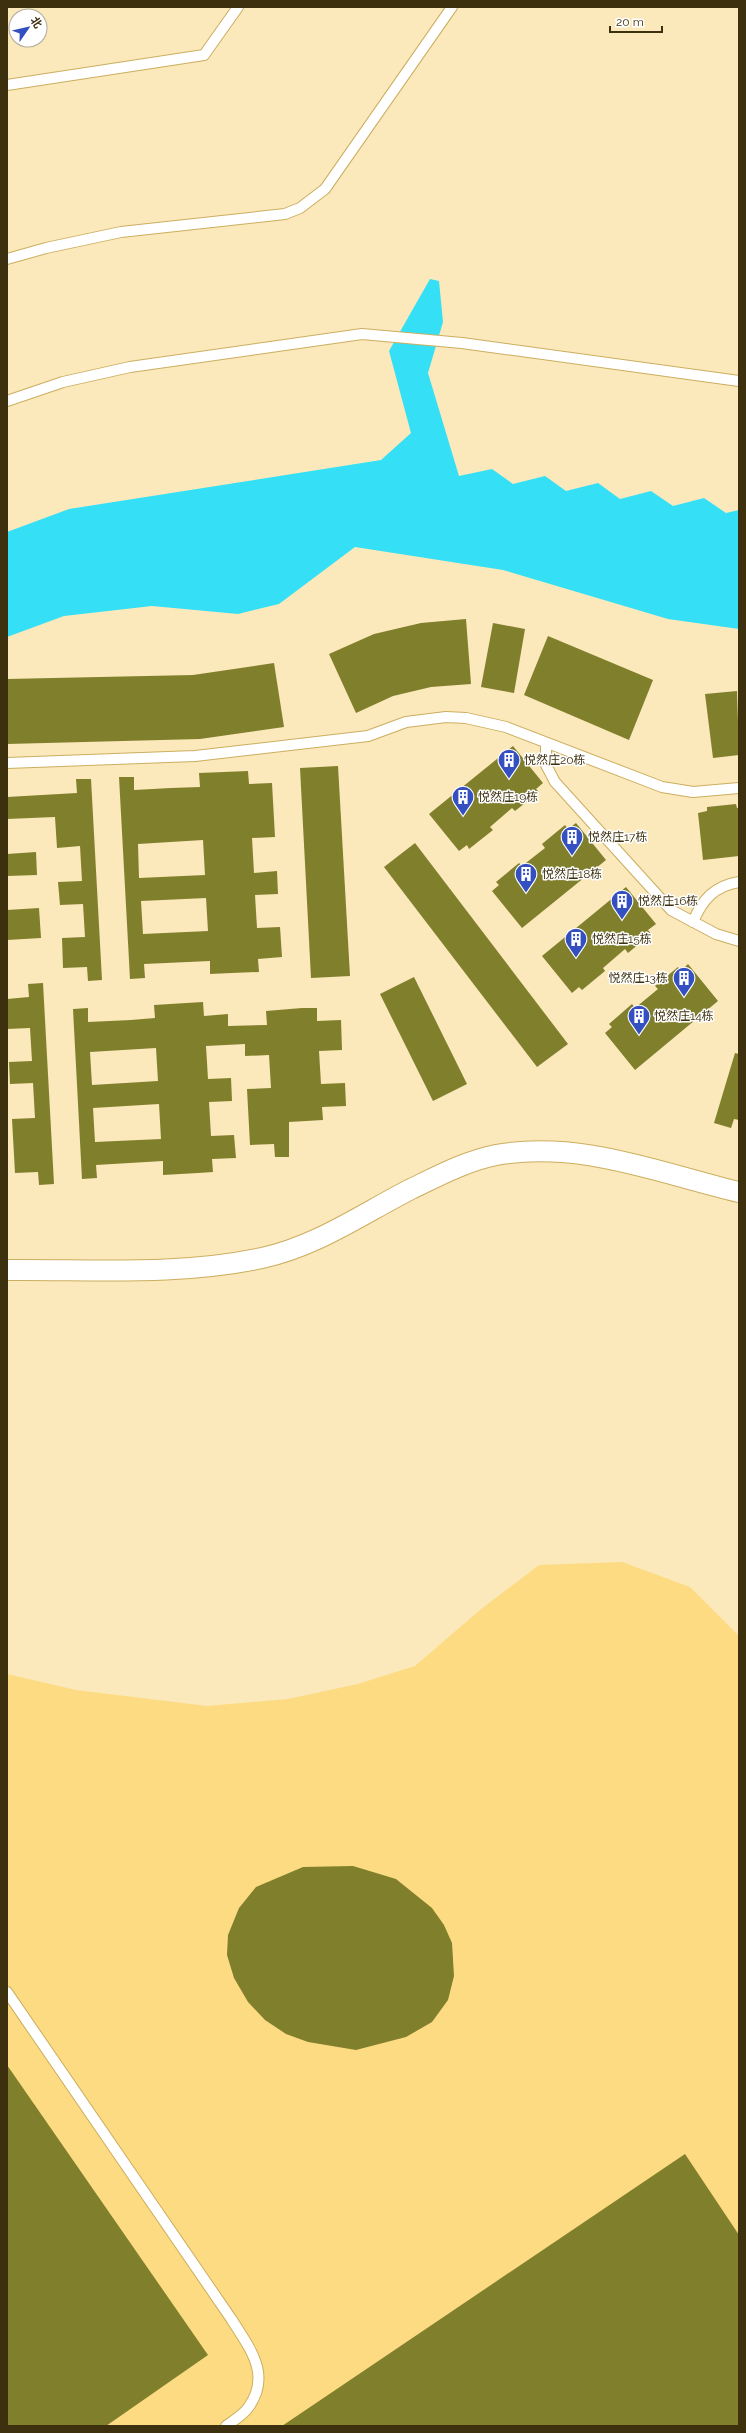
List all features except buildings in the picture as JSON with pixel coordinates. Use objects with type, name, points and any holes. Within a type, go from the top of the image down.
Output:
[{"type":"street","points":[[7,1270],[160,1269],[212,1266],[263,1257],[308,1244],[453,1168],[495,1155],[543,1150],[592,1155],[642,1166],[739,1192]]},
{"type":"lane","points":[[7,85],[204,55],[238,7]]},
{"type":"lane","points":[[7,259],[46,248],[121,232],[269,216],[300,208],[325,189],[452,7]]},
{"type":"lane","points":[[7,401],[63,382],[130,367],[362,334],[462,343],[739,381]]},
{"type":"lane","points":[[7,763],[195,756],[368,736],[406,722],[446,717],[486,721],[662,787],[693,792],[739,788]]},
{"type":"lane","points":[[546,744],[546,765],[554,782],[671,910],[716,934],[739,941]]},
{"type":"lane","points":[[693,922],[700,906],[711,893],[726,884],[739,882]]},
{"type":"lane","points":[[7,1992],[232,2320],[254,2357],[260,2382],[248,2409],[226,2426]]},
{"type":"shaded area","points":[[622,1562],[690,1587],[739,1636],[739,2426],[7,2426],[7,1674],[76,1690],[207,1706],[288,1699],[358,1684],[415,1666],[480,1610],[539,1565]]},
{"type":"water","points":[[430,279],[439,281],[443,322],[428,373],[459,476],[492,469],[513,484],[545,476],[566,491],[598,483],[620,499],[651,491],[673,506],[704,498],[726,513],[739,510],[739,629],[668,619],[503,570],[355,547],[279,604],[238,614],[152,606],[64,616],[7,637],[7,532],[69,509],[381,460],[411,433],[389,351]]},
{"type":"place","name":"悦然庄20栋","points":[[509,780]]},
{"type":"place","name":"悦然庄19栋","points":[[463,816]]},
{"type":"place","name":"悦然庄17栋","points":[[572,856]]},
{"type":"place","name":"悦然庄18栋","points":[[526,894]]},
{"type":"place","name":"悦然庄16栋","points":[[622,920]]},
{"type":"place","name":"悦然庄15栋","points":[[576,958]]},
{"type":"place","name":"悦然庄13栋","points":[[684,998]]},
{"type":"place","name":"悦然庄14栋","points":[[639,1036]]}]
